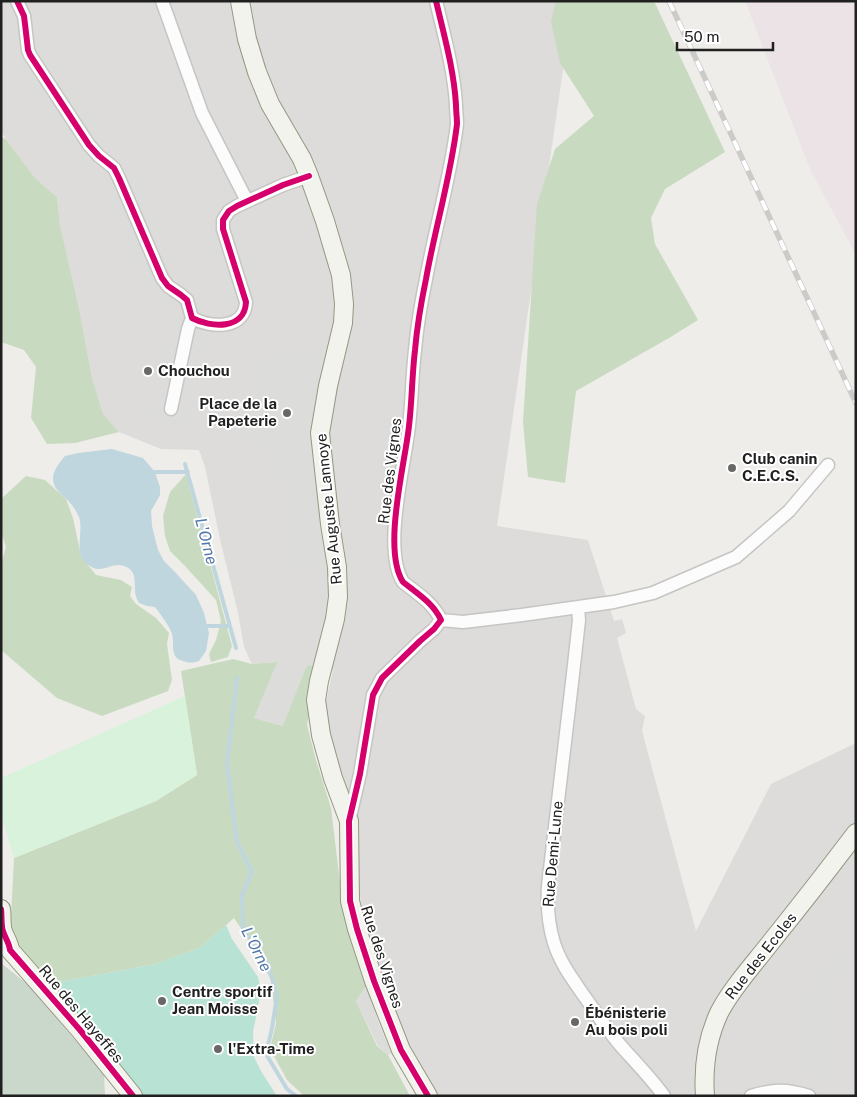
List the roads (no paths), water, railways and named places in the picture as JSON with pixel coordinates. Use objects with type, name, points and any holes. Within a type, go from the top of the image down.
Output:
[{"type":"street","points":[[17,1],[24,16],[28,50],[89,145],[114,168],[162,278],[168,286],[187,300],[192,318],[171,409]]},
{"type":"street","points":[[162,1],[202,113],[247,201]]},
{"type":"street","name":"Rue Auguste Lannoye","points":[[240,1],[253,59],[270,104],[302,159],[309,176],[341,275],[344,304],[343,323],[328,386],[320,433],[330,524],[337,567],[338,597],[335,620],[316,700],[321,735],[333,778],[349,821]]},
{"type":"street","name":"Rue des Vignes","points":[[428,1096],[401,1050],[356,929],[350,901],[349,821],[360,774],[373,695],[382,678],[420,640],[434,629],[441,620],[428,601],[400,578],[395,546],[398,494],[409,427],[414,350],[425,281],[449,171],[457,122],[455,84],[436,1]]},
{"type":"street","points":[[192,318],[199,322],[225,324],[236,320],[244,314],[246,302],[222,223],[228,211],[283,185],[309,176]]},
{"type":"street","points":[[441,620],[463,622],[614,602],[653,594],[736,557],[789,511],[828,465]]},
{"type":"street","name":"Rue Demi-Lune","points":[[578,607],[579,620],[548,886],[548,916],[555,946],[572,978],[611,1034],[649,1076],[664,1096]]},
{"type":"street","name":"Rue des Ecoles","points":[[704,1096],[707,1055],[713,1029],[722,1008],[856,833]]},
{"type":"street","points":[[1,909],[1,925]]},
{"type":"street","name":"Rue des Hayeffes","points":[[1,925],[9,945],[6,948],[80,1030],[133,1096]]},
{"type":"street","points":[[752,1096],[783,1090],[809,1096]]},
{"type":"water","points":[[112,449],[143,458],[155,472],[160,487],[160,495],[151,511],[152,526],[158,550],[164,561],[196,595],[204,613],[209,633],[206,651],[199,661],[187,662],[176,657],[169,627],[155,607],[139,603],[135,592],[134,575],[129,568],[119,565],[96,569],[91,567],[82,558],[80,553],[79,517],[72,505],[55,487],[53,476],[65,456]]},
{"type":"waterway","name":"L'Orne","points":[[185,464],[236,648]]},
{"type":"waterway","points":[[155,472],[188,472]]},
{"type":"waterway","points":[[208,626],[229,626]]},
{"type":"waterway","name":"L'Orne","points":[[237,678],[227,763],[237,842],[252,872],[242,895],[243,929],[268,964],[277,996],[266,1054],[287,1089],[296,1096]]},
{"type":"railway","points":[[669,1],[856,403]]},
{"type":"place","name":"Chouchou","points":[[148,371]]},
{"type":"place","name":"Place de la Papeterie","points":[[287,413]]},
{"type":"place","name":"Club canin C.E.C.S.","points":[[732,468]]},
{"type":"place","name":"Centre sportif Jean Moisse","points":[[162,1001]]},
{"type":"place","name":"Ébénisterie Au bois poli","points":[[575,1022]]},
{"type":"place","name":"l'Extra-Time","points":[[218,1049]]}]
